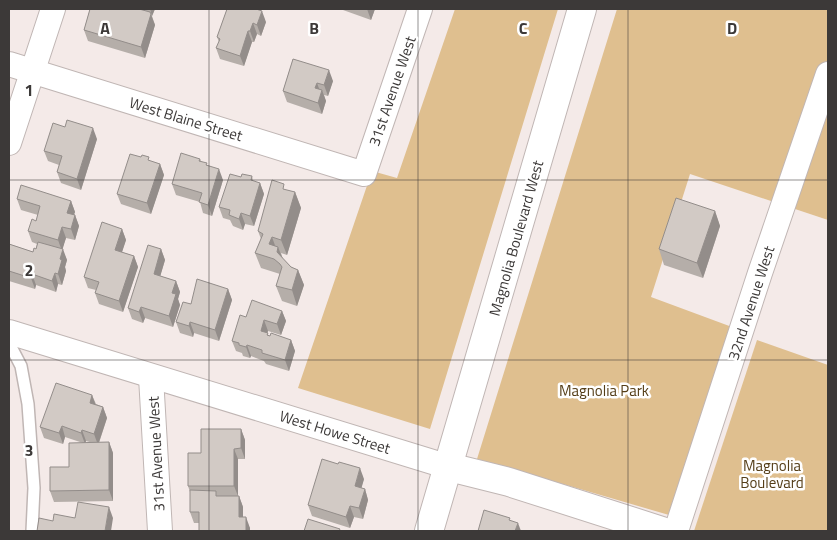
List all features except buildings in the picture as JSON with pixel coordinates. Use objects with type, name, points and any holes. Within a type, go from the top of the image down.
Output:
[{"type":"main road","name":"Magnolia Boulevard West","points":[[428,531],[449,467],[582,9]]},
{"type":"main road","name":"West Howe Street","points":[[449,467],[509,482],[662,531]]},
{"type":"street","points":[[9,143],[53,9]]},
{"type":"street","name":"31st Avenue West","points":[[364,174],[420,9]]},
{"type":"street","name":"West Blaine Street","points":[[9,64],[364,174]]},
{"type":"street","name":"32nd Avenue West","points":[[676,531],[828,74]]},
{"type":"street","name":"West Howe Street","points":[[9,332],[449,467]]},
{"type":"street","name":"31st Avenue West","points":[[151,377],[160,531]]},
{"type":"lane","points":[[9,343],[21,366],[28,404],[34,488],[32,531]]},
{"type":"green space","points":[[455,9],[558,9],[430,429],[298,388],[372,171],[397,178]]},
{"type":"green space","name":"Magnolia Park","points":[[617,9],[828,9],[828,220],[690,174],[651,297],[732,327],[669,515],[477,459]]},
{"type":"green space","name":"Magnolia Boulevard","points":[[757,340],[828,365],[828,531],[694,531]]}]
